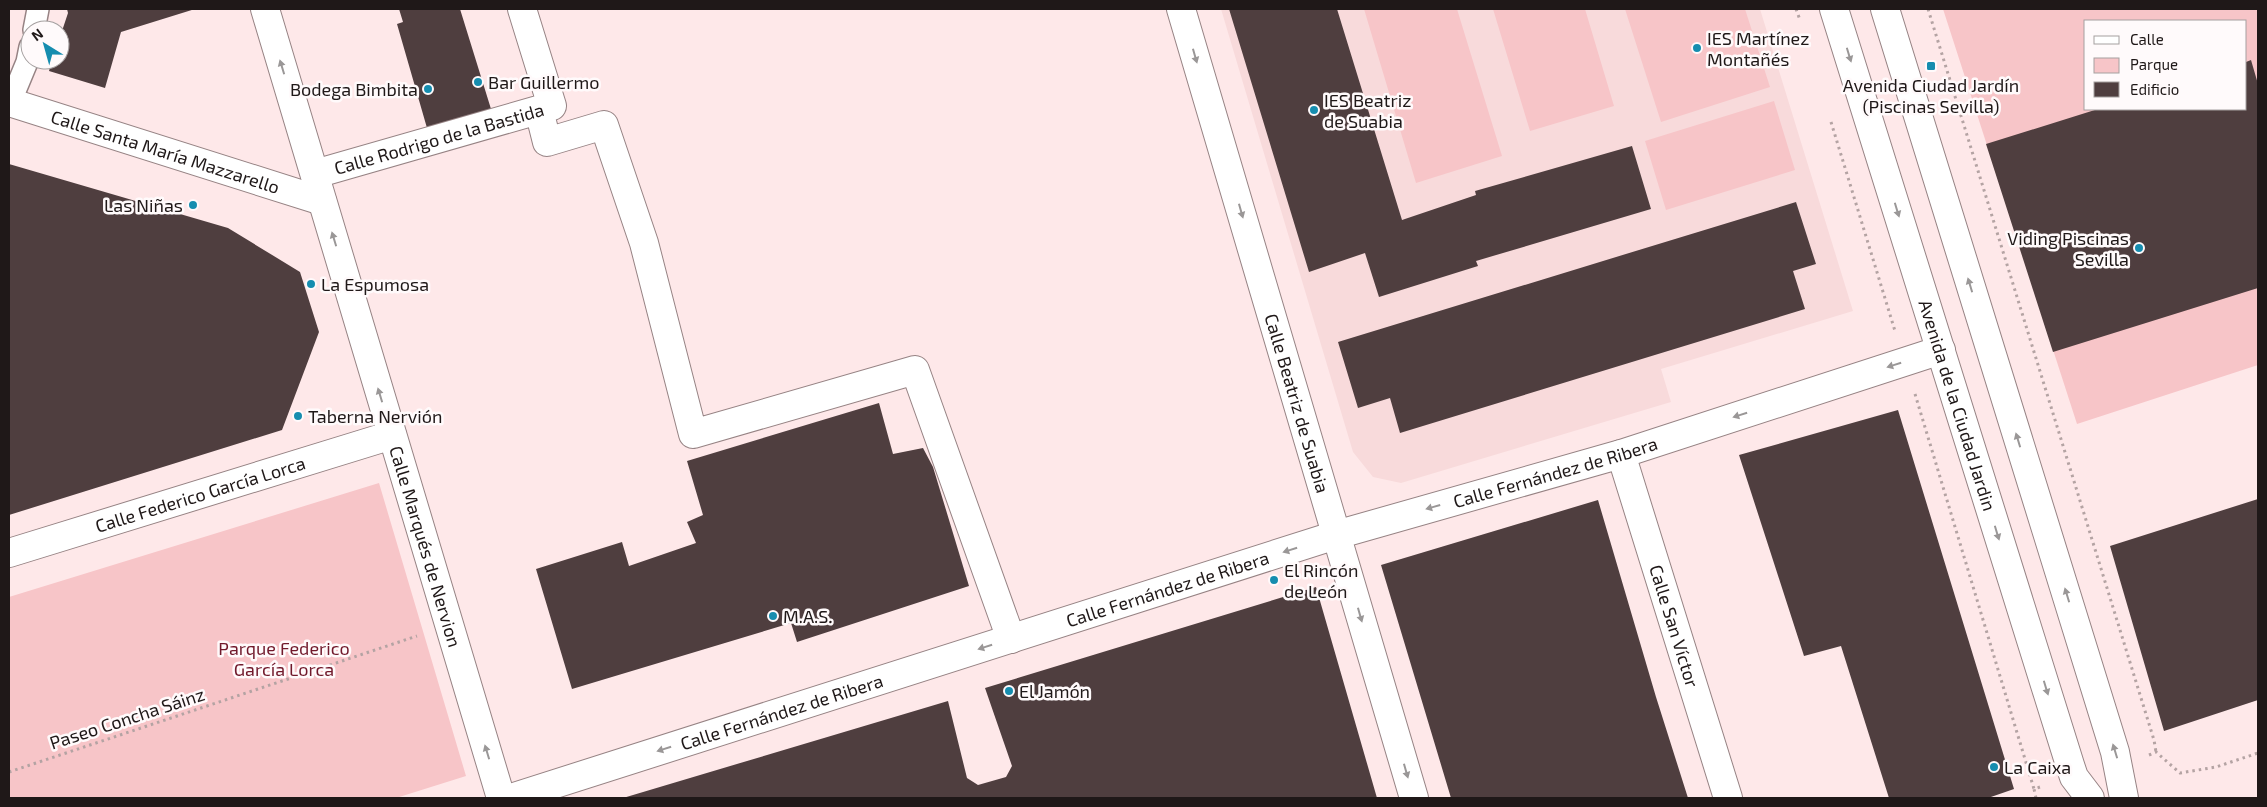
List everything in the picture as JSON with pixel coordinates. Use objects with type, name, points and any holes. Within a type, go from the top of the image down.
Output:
[{"type":"street","name":"Calle Marqués de Nervion","points":[[265,9],[501,798]]},
{"type":"street","name":"Calle Rodrigo de la Bastida","points":[[314,174],[552,106],[522,9]]},
{"type":"street","name":"Calle Beatriz de Suabia","points":[[1181,9],[1414,798]]},
{"type":"street","name":"Avenida de la Ciudad Jardin","points":[[1834,9],[2070,765],[2074,777],[2090,798]]},
{"type":"street","points":[[1885,9],[2112,743],[2118,763],[2124,798]]},
{"type":"street","name":"Calle Santa María Mazzarello","points":[[10,102],[322,201]]},
{"type":"street","points":[[539,110],[547,142],[604,124],[644,243],[693,434],[915,370],[1011,639]]},
{"type":"street","name":"Calle Fernández de Ribera","points":[[511,798],[1336,535],[1621,454],[1941,350]]},
{"type":"street","name":"Calle Federico García Lorca","points":[[9,553],[392,435]]},
{"type":"street","name":"Calle San Víctor","points":[[1621,454],[1728,798]]},
{"type":"lane","points":[[10,102],[24,70]]},
{"type":"path","points":[[1796,9],[1802,28]]},
{"type":"path","points":[[1928,9],[2154,740],[2156,752],[2180,773],[2216,766],[2258,753]]},
{"type":"path","points":[[1828,114],[1896,333]]},
{"type":"path","points":[[1914,392],[2034,789]]},
{"type":"path","name":"Paseo Concha Sáinz","points":[[9,772],[424,633]]},
{"type":"path","points":[[2143,756],[2156,752]]},
{"type":"shaded area","points":[[1221,9],[1760,9],[1853,311],[1661,369],[1671,402],[1401,483],[1373,477],[1353,452]]},
{"type":"green space","points":[[1364,9],[1457,9],[1502,156],[1416,183]]},
{"type":"green space","points":[[1493,9],[1585,9],[1614,106],[1530,131]]},
{"type":"green space","name":"IES Martínez Montañés","points":[[1625,9],[1745,9],[1770,87],[1661,122]]},
{"type":"green space","name":"Viding Piscinas Sevilla","points":[[1943,9],[2258,9],[2258,365],[2077,424]]},
{"type":"green space","points":[[1774,101],[1795,170],[1666,210],[1645,141]]},
{"type":"green space","name":"Parque Federico García Lorca","points":[[379,483],[466,776],[396,798],[9,798],[9,597]]},
{"type":"building","points":[[67,9],[195,9],[121,32],[105,88],[49,71],[70,70],[70,20],[66,20]]},
{"type":"building","points":[[399,9],[460,9],[491,109],[427,128],[397,24],[403,22]]},
{"type":"building","points":[[1229,9],[1337,9],[1402,220],[1476,195],[1475,191],[1632,146],[1651,209],[1476,261],[1478,266],[1379,297],[1365,253],[1309,272]]},
{"type":"building","name":"Viding Piscinas Sevilla","points":[[2251,60],[2258,84],[2258,288],[2053,352],[1986,144],[2095,110],[2247,110],[2247,62]]},
{"type":"building","points":[[9,164],[228,228],[300,272],[319,332],[282,430],[9,515]]},
{"type":"building","points":[[1796,202],[1816,264],[1793,271],[1805,309],[1400,433],[1390,398],[1358,408],[1338,342]]},
{"type":"building","points":[[879,403],[893,454],[923,448],[933,467],[969,586],[797,642],[791,623],[572,689],[536,569],[622,542],[629,566],[696,543],[687,522],[703,515],[687,461]]},
{"type":"building","points":[[1898,410],[2014,789],[1988,798],[1889,798],[1841,646],[1804,656],[1739,455]]},
{"type":"building","points":[[2258,499],[2258,700],[2164,731],[2110,546]]},
{"type":"building","points":[[1598,500],[1688,798],[1451,798],[1381,565]]},
{"type":"building","points":[[1316,587],[1377,798],[623,798],[948,701],[967,778],[978,785],[1006,777],[1012,766],[985,688]]},
{"type":"place","name":"IES Martínez Montañés","points":[[1697,48]]},
{"type":"place","name":"Avenida Ciudad Jardín (Piscinas Sevilla)","points":[[1931,66]]},
{"type":"place","name":"Bar Guillermo","points":[[478,82]]},
{"type":"place","name":"Bodega Bimbita","points":[[428,89]]},
{"type":"place","name":"IES Beatriz de Suabia","points":[[1314,110]]},
{"type":"place","name":"Las Niñas","points":[[193,205]]},
{"type":"place","name":"Viding Piscinas Sevilla","points":[[2139,248]]},
{"type":"place","name":"La Espumosa","points":[[311,284]]},
{"type":"place","name":"Taberna Nervión","points":[[298,416]]},
{"type":"place","name":"El Rincón de León","points":[[1274,580]]},
{"type":"place","name":"M.A.S.","points":[[773,616]]},
{"type":"place","name":"El Jamón","points":[[1009,691]]},
{"type":"place","name":"La Caixa","points":[[1994,767]]}]
